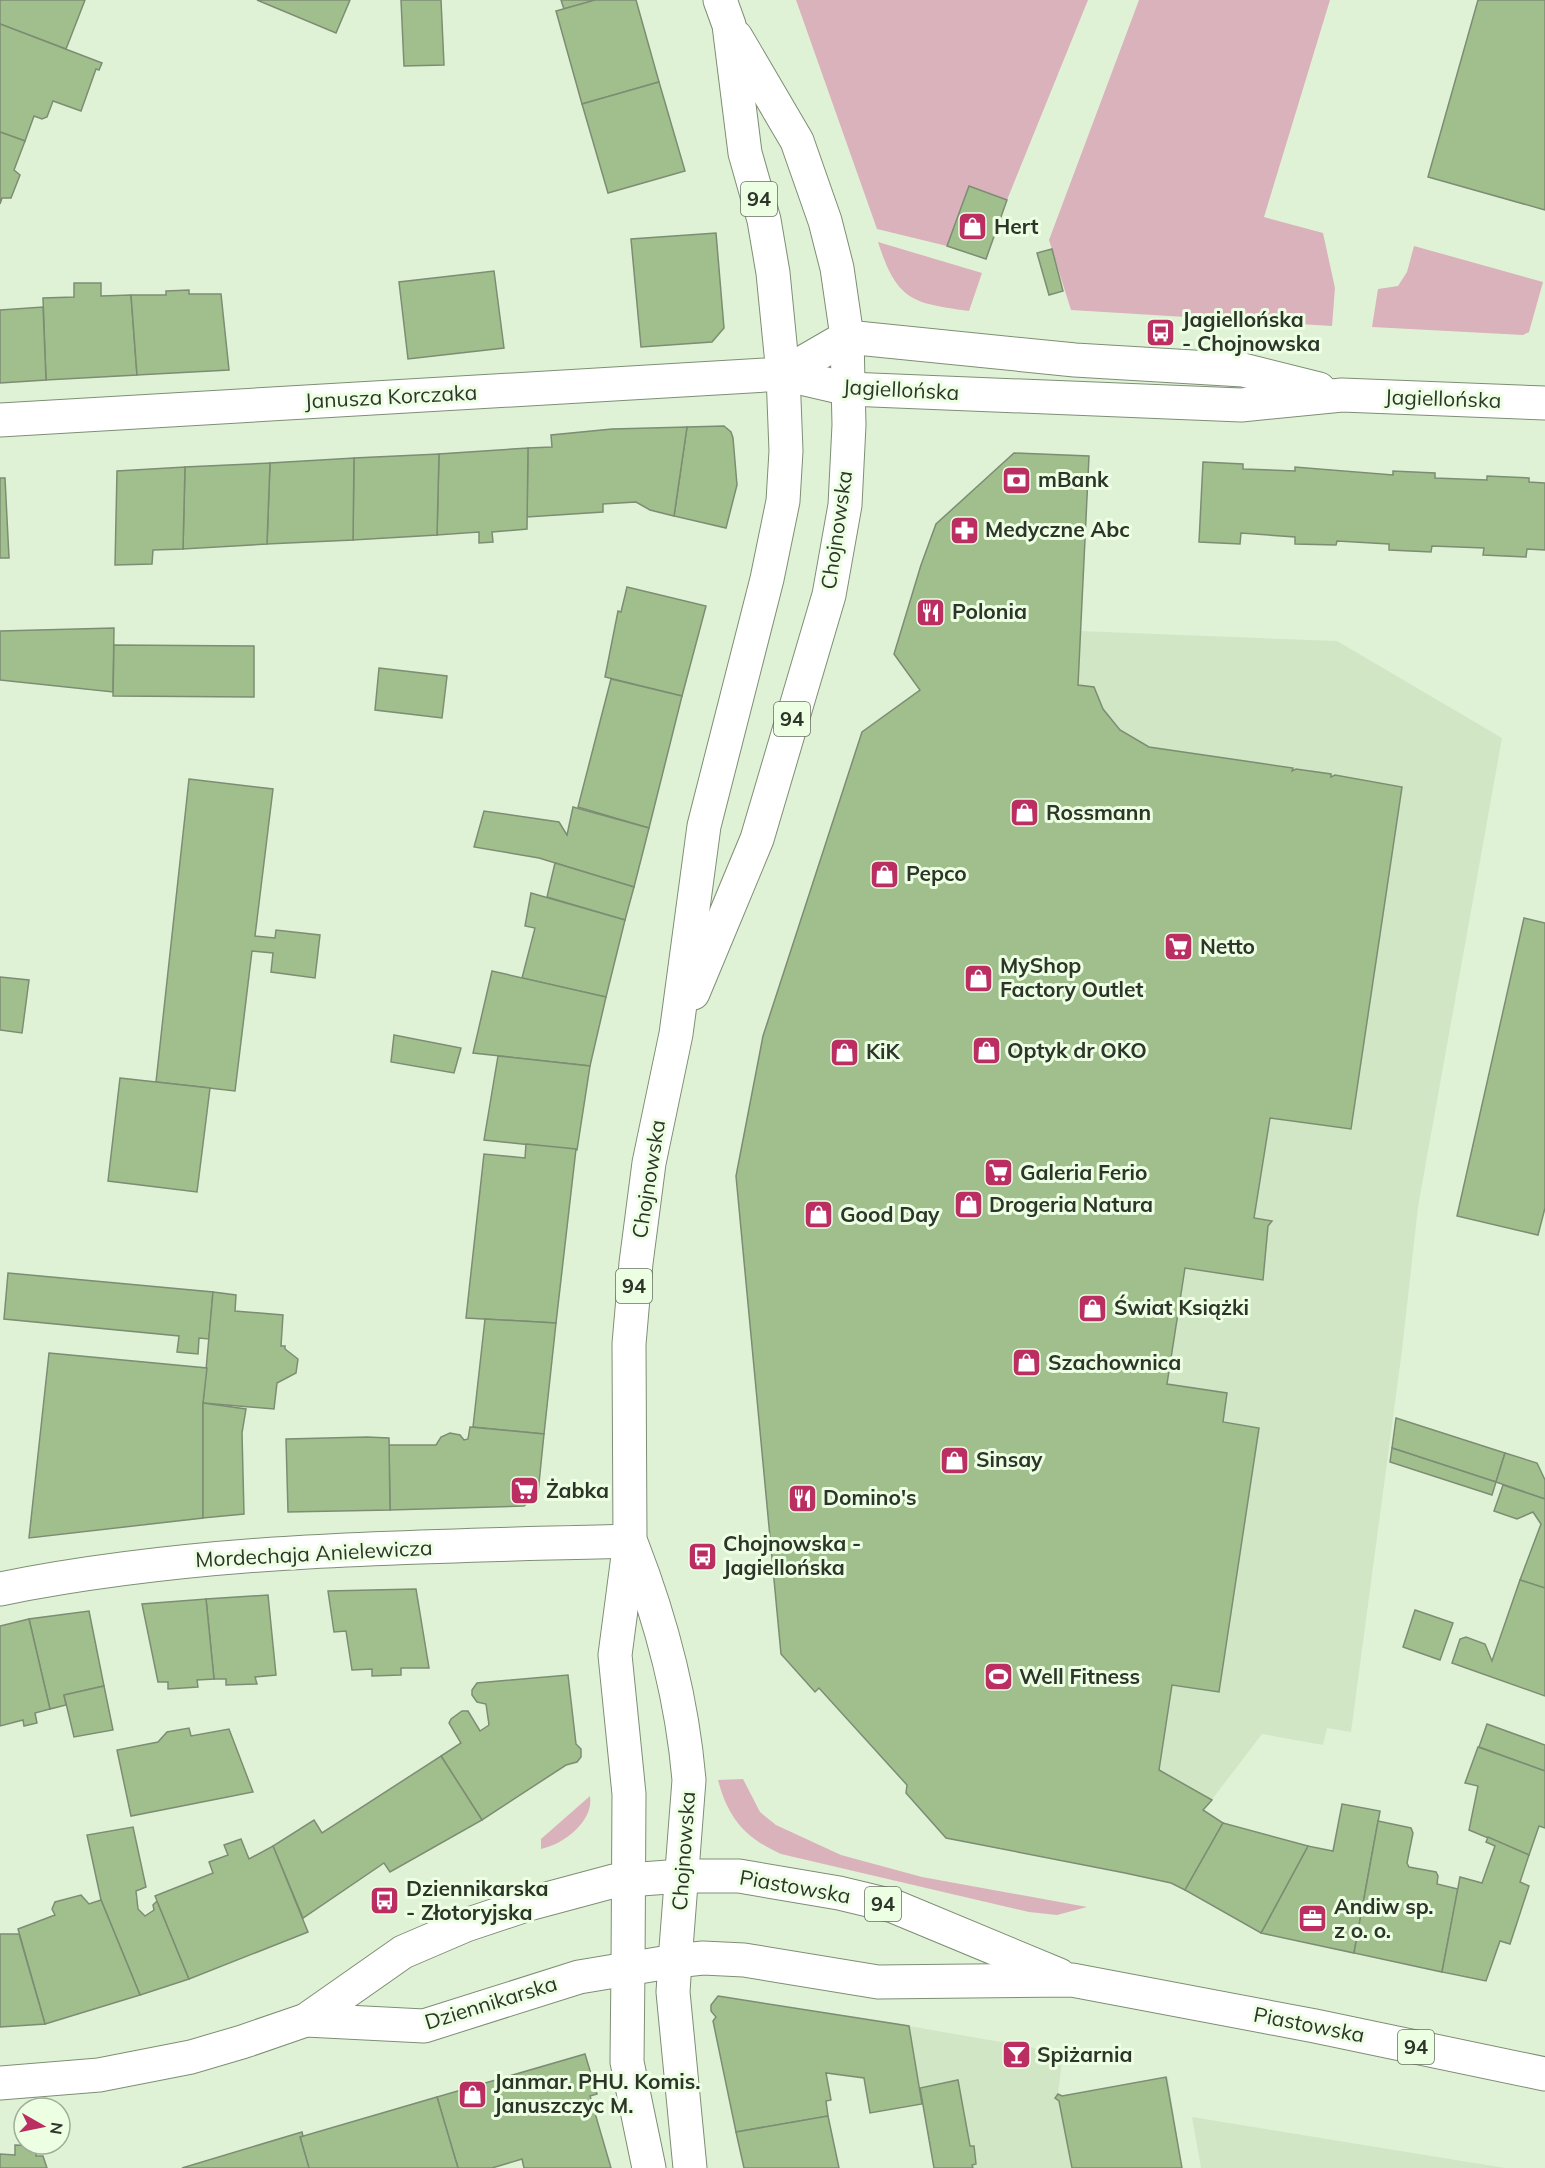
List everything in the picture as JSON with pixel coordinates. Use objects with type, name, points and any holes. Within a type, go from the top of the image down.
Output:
[{"type":"main road","name":"Chojnowska","points":[[676,1034],[757,839],[829,595],[845,505],[847,338],[843,299],[832,248],[797,141],[724,12]]},
{"type":"main road","name":"Chojnowska","points":[[649,2168],[627,2062],[629,1794],[615,1655],[630,1541],[629,1344],[636,1263],[649,1163],[676,1034],[704,826],[767,579],[783,501],[786,451],[783,374],[766,232],[745,153],[724,12]]},
{"type":"main road","name":"Jagiellońska","points":[[783,374],[847,338],[1075,360],[1243,370],[1342,395]]},
{"type":"main road","name":"Jagiellońska","points":[[783,374],[848,389],[1241,405],[1342,395],[1545,403]]},
{"type":"main road","name":"Janusza Korczaka","points":[[0,420],[783,374]]},
{"type":"main road","name":"Chojnowska","points":[[630,1541],[667,1647],[678,1697],[689,1780],[674,1992],[690,2168]]},
{"type":"main road","name":"Mordechaja Anielewicza","points":[[0,1589],[55,1578],[174,1562],[280,1552],[630,1541]]},
{"type":"main road","name":"Dziennikarska","points":[[0,2083],[53,2081],[145,2067],[242,2042],[306,2020],[413,1948],[466,1925],[532,1903],[628,1880],[682,1876]]},
{"type":"main road","name":"Piastowska","points":[[682,1876],[764,1879],[893,1906],[1072,1980]]},
{"type":"main road","name":"Piastowska","points":[[675,1961],[703,1958],[744,1960],[878,1982],[1072,1980],[1315,2025],[1545,2074]]},
{"type":"main road","name":"Dziennikarska","points":[[306,2020],[424,2026],[579,1977],[628,1967],[675,1961]]},
{"type":"shaded area","points":[[796,0],[1088,0],[1007,200],[969,186],[947,246],[877,229]]},
{"type":"shaded area","points":[[1139,0],[1330,0],[1264,217],[1323,233],[1335,288],[1332,326],[1071,310],[1049,240]]},
{"type":"shaded area","points":[[878,242],[982,273],[969,311],[933,305],[909,296],[892,277]]},
{"type":"shaded area","points":[[1414,246],[1543,282],[1529,332],[1523,335],[1372,327],[1378,289],[1398,286],[1407,272]]},
{"type":"shaded area","name":"Galeria Ferio","points":[[936,524],[1080,631],[1337,641],[1502,738],[1418,1207],[1402,1350],[1351,1732],[1327,1728],[1323,1745],[1262,1734],[1204,1810],[1223,1823],[1185,1890],[1171,1883],[946,1838],[906,1793],[907,1785],[820,1688],[815,1692],[781,1654],[736,1176],[763,1036],[862,732],[920,690],[894,654]]},
{"type":"shaded area","points":[[743,1779],[760,1812],[776,1825],[841,1855],[922,1877],[1087,1907],[1057,1915],[1029,1912],[781,1854],[748,1834],[727,1805],[718,1780]]},
{"type":"shaded area","points":[[590,1796],[587,1814],[576,1830],[559,1842],[541,1849],[541,1839]]},
{"type":"shaded area","points":[[909,2026],[1063,2053],[1058,2094],[1062,2096],[1168,2077],[1182,2168],[934,2168]]},
{"type":"shaded area","points":[[1192,2117],[1505,2168],[1201,2168]]},
{"type":"building","points":[[0,0],[85,0],[66,49],[0,24]]},
{"type":"building","points":[[257,0],[350,0],[336,33]]},
{"type":"building","points":[[401,0],[441,0],[444,65],[404,66]]},
{"type":"building","points":[[561,0],[596,0],[564,9]]},
{"type":"building","points":[[595,0],[636,0],[659,82],[582,104],[556,11]]},
{"type":"building","points":[[1478,0],[1545,0],[1545,210],[1428,177]]},
{"type":"building","points":[[0,24],[102,63],[99,70],[96,69],[81,111],[53,101],[47,117],[42,119],[34,116],[25,141],[0,132]]},
{"type":"building","points":[[659,82],[685,171],[608,193],[582,104]]},
{"type":"building","points":[[0,132],[25,141],[14,170],[20,175],[11,198],[2,198],[0,204]]},
{"type":"building","points":[[969,186],[1007,200],[986,259],[947,246]]},
{"type":"building","points":[[716,233],[724,328],[712,342],[641,347],[631,239]]},
{"type":"building","points":[[1052,249],[1063,291],[1049,295],[1037,253]]},
{"type":"building","points":[[494,271],[504,348],[408,359],[399,282]]},
{"type":"building","points":[[74,283],[101,283],[101,296],[131,295],[137,375],[46,380],[43,298],[74,297]]},
{"type":"building","points":[[189,290],[189,294],[221,294],[229,370],[137,375],[131,295],[166,295],[166,291]]},
{"type":"building","points":[[43,307],[46,380],[0,383],[0,310]]},
{"type":"building","points":[[724,426],[731,432],[733,438],[737,485],[726,528],[674,516],[687,427]]},
{"type":"building","points":[[687,427],[674,516],[650,510],[636,502],[603,504],[603,512],[527,517],[528,448],[552,447],[551,435],[612,429]]},
{"type":"building","points":[[528,448],[527,529],[492,532],[493,542],[479,543],[479,532],[437,535],[439,454]]},
{"type":"building","name":"Galeria Ferio","points":[[1014,453],[1089,456],[1078,685],[1094,687],[1103,709],[1120,730],[1149,747],[1402,787],[1351,1129],[1270,1118],[1254,1218],[1272,1221],[1268,1226],[1263,1280],[1185,1268],[1167,1384],[1227,1393],[1223,1422],[1259,1428],[1219,1692],[1172,1685],[1159,1770],[1212,1800],[1203,1810],[1223,1823],[1185,1890],[1171,1883],[946,1838],[906,1793],[907,1785],[819,1688],[815,1692],[781,1654],[736,1176],[763,1036],[862,732],[920,690],[894,654],[936,524]]},
{"type":"building","points":[[439,454],[437,535],[353,540],[354,458]]},
{"type":"building","points":[[354,458],[353,540],[267,544],[270,463]]},
{"type":"building","points":[[1203,462],[1243,464],[1243,469],[1295,471],[1295,467],[1393,475],[1393,471],[1435,473],[1435,478],[1487,480],[1487,476],[1529,478],[1529,482],[1545,483],[1545,550],[1527,549],[1526,557],[1483,555],[1484,548],[1432,546],[1431,552],[1389,550],[1389,544],[1337,541],[1336,545],[1295,544],[1295,537],[1241,533],[1240,544],[1199,542]]},
{"type":"building","points":[[270,463],[267,544],[183,549],[185,467]]},
{"type":"building","points":[[185,467],[183,549],[153,550],[152,564],[115,565],[117,471]]},
{"type":"building","points":[[0,478],[5,478],[9,558],[0,558]]},
{"type":"building","points":[[627,587],[706,606],[682,696],[605,677],[618,611],[621,612]]},
{"type":"building","points":[[114,628],[113,692],[0,680],[0,631]]},
{"type":"building","points":[[114,645],[254,646],[254,697],[113,696]]},
{"type":"building","points":[[379,668],[447,676],[442,718],[375,710]]},
{"type":"building","points":[[611,679],[682,696],[649,828],[578,807]]},
{"type":"building","points":[[189,779],[273,789],[255,936],[275,938],[276,930],[320,935],[315,978],[271,972],[273,953],[252,951],[235,1091],[156,1082]]},
{"type":"building","points":[[573,807],[649,828],[634,887],[539,858],[474,847],[484,811],[559,822],[567,835]]},
{"type":"building","points":[[555,863],[634,887],[625,920],[547,897]]},
{"type":"building","points":[[531,893],[625,920],[606,997],[522,978],[535,928],[525,926]]},
{"type":"building","points":[[1524,918],[1545,923],[1545,1208],[1538,1235],[1457,1216]]},
{"type":"building","points":[[492,971],[606,997],[590,1066],[473,1053]]},
{"type":"building","points":[[0,977],[29,980],[22,1033],[0,1030]]},
{"type":"building","points":[[394,1035],[461,1048],[454,1073],[391,1062]]},
{"type":"building","points":[[498,1056],[590,1066],[577,1150],[484,1140]]},
{"type":"building","points":[[120,1078],[210,1088],[197,1192],[108,1181]]},
{"type":"building","points":[[526,1144],[576,1149],[556,1323],[466,1318],[484,1154],[525,1158]]},
{"type":"building","points":[[8,1273],[213,1292],[209,1339],[199,1338],[198,1354],[177,1352],[179,1336],[4,1319]]},
{"type":"building","points":[[213,1292],[236,1295],[235,1311],[283,1315],[281,1346],[285,1346],[285,1349],[298,1359],[296,1373],[277,1383],[274,1409],[203,1403]]},
{"type":"building","points":[[485,1319],[556,1323],[544,1434],[473,1427]]},
{"type":"building","points":[[49,1353],[207,1368],[203,1403],[203,1518],[29,1538]]},
{"type":"building","points":[[203,1403],[246,1409],[242,1433],[244,1514],[203,1518]]},
{"type":"building","points":[[1396,1418],[1505,1453],[1496,1482],[1392,1448]]},
{"type":"building","points":[[470,1427],[544,1434],[538,1493],[524,1506],[390,1510],[389,1445],[436,1445],[441,1437],[450,1433],[460,1435],[464,1440],[468,1439]]},
{"type":"building","points":[[389,1438],[390,1510],[288,1512],[286,1439]]},
{"type":"building","points":[[1392,1448],[1496,1482],[1492,1495],[1390,1462]]},
{"type":"building","points":[[1505,1453],[1537,1463],[1545,1480],[1545,1499],[1496,1482]]},
{"type":"building","points":[[1503,1485],[1545,1499],[1545,1588],[1520,1580],[1541,1524],[1533,1512],[1517,1519],[1494,1511]]},
{"type":"building","points":[[1520,1580],[1545,1588],[1545,1696],[1452,1663],[1460,1639],[1466,1637],[1485,1644],[1492,1661]]},
{"type":"building","points":[[416,1589],[429,1668],[401,1668],[401,1675],[372,1676],[372,1669],[352,1670],[346,1631],[334,1632],[328,1591]]},
{"type":"building","points":[[268,1595],[276,1675],[255,1677],[257,1684],[226,1685],[226,1679],[214,1679],[206,1599]]},
{"type":"building","points":[[206,1599],[214,1679],[197,1680],[198,1687],[168,1689],[168,1682],[158,1682],[142,1604]]},
{"type":"building","points":[[1415,1610],[1453,1623],[1440,1660],[1403,1647]]},
{"type":"building","points":[[89,1611],[104,1686],[64,1695],[66,1705],[50,1709],[29,1619]]},
{"type":"building","points":[[29,1619],[50,1709],[35,1713],[37,1723],[24,1726],[23,1720],[0,1726],[0,1626]]},
{"type":"building","points":[[568,1675],[576,1744],[581,1749],[581,1757],[577,1762],[566,1765],[482,1820],[441,1756],[461,1743],[449,1723],[451,1719],[462,1711],[468,1711],[480,1731],[489,1725],[486,1704],[477,1702],[472,1695],[472,1690],[477,1683]]},
{"type":"building","points":[[104,1686],[113,1730],[74,1737],[64,1695]]},
{"type":"building","points":[[1487,1724],[1545,1745],[1545,1771],[1479,1747]]},
{"type":"building","points":[[189,1728],[191,1736],[229,1729],[253,1792],[131,1816],[117,1750],[158,1742],[167,1732]]},
{"type":"building","points":[[1478,1747],[1545,1771],[1545,1828],[1539,1826],[1529,1855],[1469,1830],[1478,1786],[1465,1783]]},
{"type":"building","points":[[441,1756],[482,1820],[390,1872],[384,1863],[303,1918],[273,1846],[314,1820],[322,1833]]},
{"type":"building","points":[[1342,1804],[1380,1811],[1354,1953],[1261,1933],[1308,1846],[1333,1851]]},
{"type":"building","points":[[1378,1821],[1411,1828],[1413,1833],[1407,1863],[1409,1867],[1436,1872],[1437,1884],[1458,1889],[1442,1972],[1354,1953]]},
{"type":"building","points":[[1223,1823],[1308,1846],[1261,1933],[1185,1890]]},
{"type":"building","points":[[133,1827],[146,1887],[136,1891],[138,1909],[145,1916],[154,1910],[153,1905],[157,1901],[189,1979],[140,1995],[101,1900],[87,1835]]},
{"type":"building","points":[[1488,1837],[1529,1855],[1520,1882],[1529,1886],[1510,1944],[1500,1941],[1486,1981],[1442,1972],[1460,1877],[1482,1883],[1495,1846],[1486,1842]]},
{"type":"building","points":[[241,1839],[249,1859],[273,1846],[308,1932],[189,1979],[155,1896],[213,1873],[209,1862],[228,1855],[224,1845]]},
{"type":"building","points":[[81,1895],[89,1904],[101,1900],[140,1995],[45,2024],[18,1929],[55,1915],[52,1909],[55,1902]]},
{"type":"building","points":[[0,1934],[19,1934],[45,2024],[0,2027]]},
{"type":"building","points":[[718,1996],[909,2026],[922,2104],[870,2113],[864,2078],[826,2073],[831,2100],[826,2101],[828,2116],[736,2132],[713,2021],[716,2017],[711,2011],[711,2005]]},
{"type":"building","points":[[585,2054],[597,2094],[590,2096],[611,2168],[524,2168],[522,2159],[492,2168],[458,2168],[437,2097]]},
{"type":"building","points":[[1166,2077],[1182,2168],[1072,2168],[1059,2101],[1055,2098],[1058,2094],[1062,2096]]},
{"type":"building","points":[[958,2080],[970,2146],[974,2146],[976,2164],[972,2165],[973,2168],[934,2168],[920,2088]]},
{"type":"building","points":[[437,2097],[458,2168],[309,2168],[300,2137]]},
{"type":"building","points":[[828,2116],[839,2168],[744,2168],[736,2132]]},
{"type":"building","points":[[302,2132],[303,2136],[300,2137],[309,2168],[182,2168]]},
{"type":"building","points":[[0,2154],[43,2156],[47,2168],[0,2168]]},
{"type":"place","name":"Hert","points":[[973,227]]},
{"type":"place","name":"Jagiellońska - Chojnowska","points":[[1161,332]]},
{"type":"place","name":"mBank","points":[[1017,480]]},
{"type":"place","name":"Medyczne Abc","points":[[964,530]]},
{"type":"place","name":"Polonia","points":[[931,612]]},
{"type":"place","name":"Rossmann","points":[[1025,813]]},
{"type":"place","name":"Pepco","points":[[885,874]]},
{"type":"place","name":"Netto","points":[[1179,947]]},
{"type":"place","name":"MyShop Factory Outlet","points":[[979,978]]},
{"type":"place","name":"Optyk dr OKO","points":[[986,1051]]},
{"type":"place","name":"KiK","points":[[845,1052]]},
{"type":"place","name":"Galeria Ferio","points":[[999,1173]]},
{"type":"place","name":"Drogeria Natura","points":[[968,1205]]},
{"type":"place","name":"Good Day","points":[[819,1215]]},
{"type":"place","name":"Świat Książki","points":[[1093,1308]]},
{"type":"place","name":"Szachownica","points":[[1027,1363]]},
{"type":"place","name":"Sinsay","points":[[955,1460]]},
{"type":"place","name":"Żabka","points":[[525,1491]]},
{"type":"place","name":"Domino's","points":[[802,1498]]},
{"type":"place","name":"Chojnowska - Jagiellońska","points":[[702,1556]]},
{"type":"place","name":"Well Fitness","points":[[998,1677]]},
{"type":"place","name":"Dziennikarska - Złotoryjska","points":[[385,1901]]},
{"type":"place","name":"Andiw sp. z o. o.","points":[[1313,1919]]},
{"type":"place","name":"Spiżarnia","points":[[1016,2055]]},
{"type":"place","name":"Janmar. PHU. Komis. Januszczyc M.","points":[[473,2094]]}]
